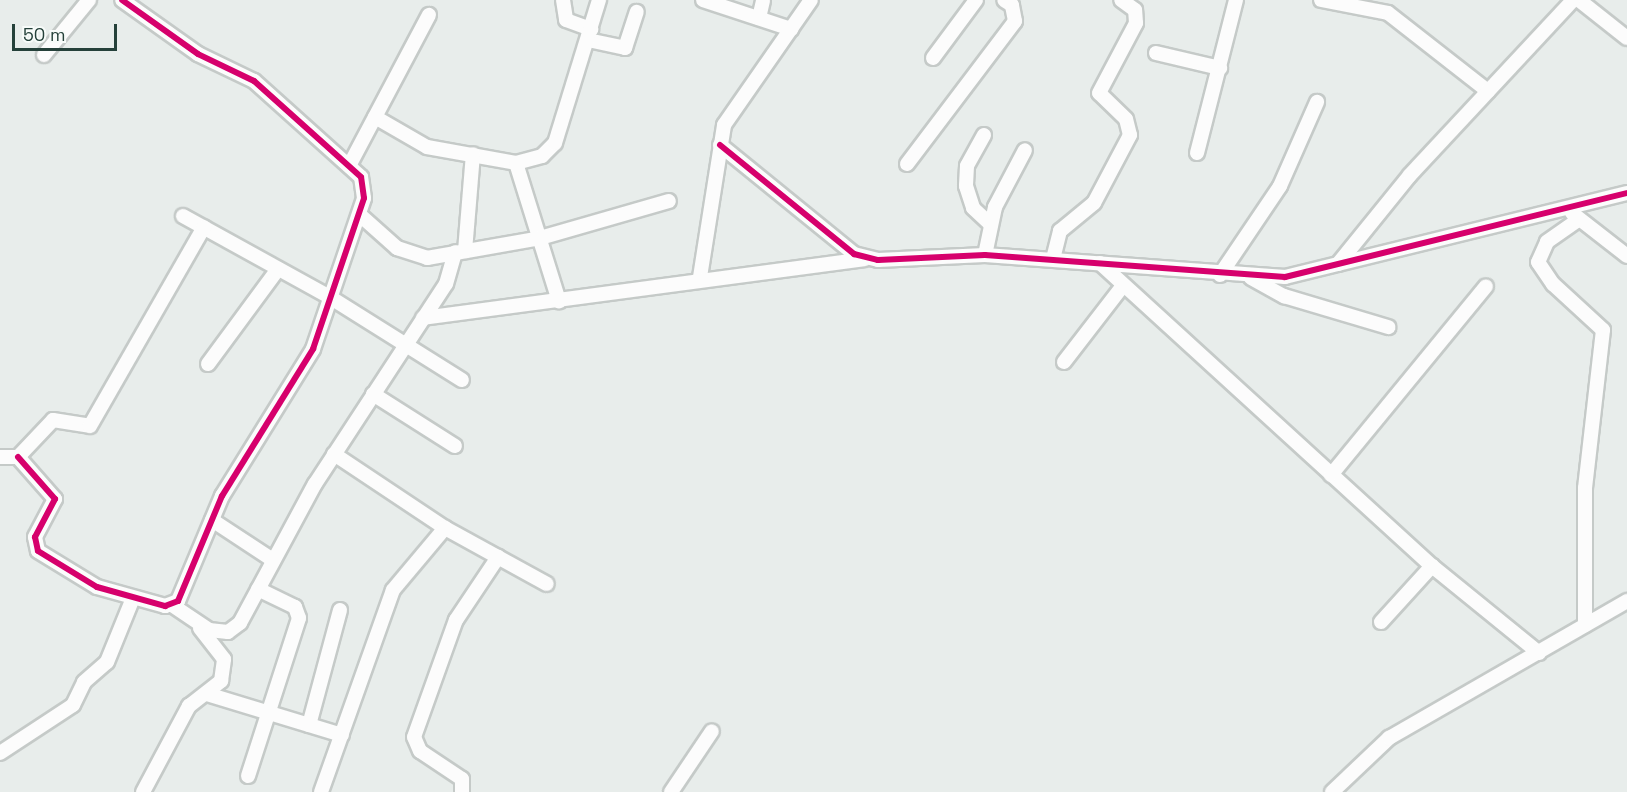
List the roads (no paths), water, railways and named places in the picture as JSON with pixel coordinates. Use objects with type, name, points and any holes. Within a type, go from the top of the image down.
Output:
[{"type":"street","points":[[44,55],[89,0]]},
{"type":"street","points":[[122,0],[215,63],[254,81],[349,166],[365,187],[360,215],[328,296],[312,349],[237,467],[212,520],[183,592],[172,605]]},
{"type":"street","points":[[562,0],[566,20],[590,34],[625,48],[637,12]]},
{"type":"street","points":[[375,117],[418,143],[516,163],[542,156],[555,144],[599,0]]},
{"type":"street","points":[[703,0],[791,29]]},
{"type":"street","points":[[759,18],[763,0]]},
{"type":"street","points":[[700,277],[720,146],[729,114],[811,0]]},
{"type":"street","points":[[933,58],[976,0]]},
{"type":"street","points":[[907,164],[1014,21],[1016,13],[1004,0]]},
{"type":"street","points":[[1053,260],[1060,231],[1094,203],[1130,135],[1126,119],[1099,93],[1136,23],[1135,10],[1121,0]]},
{"type":"street","points":[[1197,153],[1236,0]]},
{"type":"street","points":[[1321,0],[1388,13],[1488,91]]},
{"type":"street","points":[[1338,264],[1488,91],[1555,4],[1573,0]]},
{"type":"street","points":[[1580,0],[1626,34]]},
{"type":"street","points":[[349,166],[429,15]]},
{"type":"street","points":[[1156,53],[1220,68]]},
{"type":"street","points":[[1220,274],[1280,186],[1317,102]]},
{"type":"street","points":[[984,135],[967,166],[966,186],[973,208],[989,223]]},
{"type":"street","points":[[720,146],[782,199],[865,259]]},
{"type":"street","points":[[985,255],[989,223],[1025,150]]},
{"type":"street","points":[[197,626],[218,632],[235,628],[334,454],[449,277],[460,252],[473,154]]},
{"type":"street","points":[[516,163],[559,301]]},
{"type":"street","points":[[423,318],[559,301],[700,277],[865,259],[985,255],[1100,263],[1249,278],[1285,277],[1627,193]]},
{"type":"street","points":[[360,215],[409,255],[460,252],[540,238],[669,201]]},
{"type":"street","points":[[1566,208],[1578,220],[1627,256]]},
{"type":"street","points":[[183,216],[328,296],[462,380]]},
{"type":"street","points":[[1578,220],[1547,243],[1538,262],[1553,284],[1603,330],[1586,488],[1585,625]]},
{"type":"street","points":[[18,458],[52,420],[80,429],[90,426],[204,227]]},
{"type":"street","points":[[1100,263],[1122,287],[1432,566],[1539,653]]},
{"type":"street","points":[[208,364],[278,269]]},
{"type":"street","points":[[1249,278],[1284,297],[1388,327]]},
{"type":"street","points":[[1331,475],[1486,286]]},
{"type":"street","points":[[1064,362],[1122,287]]},
{"type":"street","points":[[373,394],[455,446]]},
{"type":"street","points":[[334,454],[445,528],[547,584]]},
{"type":"street","points":[[0,457],[18,458],[55,499],[35,537],[38,551],[84,582],[133,597],[172,605],[197,626],[225,659],[221,681],[189,706],[143,792]]},
{"type":"street","points":[[212,520],[273,560]]},
{"type":"street","points":[[321,792],[393,590],[445,528]]},
{"type":"street","points":[[462,792],[462,779],[420,751],[414,737],[456,620],[498,557]]},
{"type":"street","points":[[1381,622],[1432,566]]},
{"type":"street","points":[[248,776],[270,714],[299,618],[295,607],[258,589]]},
{"type":"street","points":[[0,753],[73,705],[84,682],[107,662],[133,597]]},
{"type":"street","points":[[1332,792],[1389,738],[1627,601]]},
{"type":"street","points":[[309,725],[340,610]]},
{"type":"street","points":[[207,694],[342,735]]},
{"type":"street","points":[[671,792],[712,731]]}]
